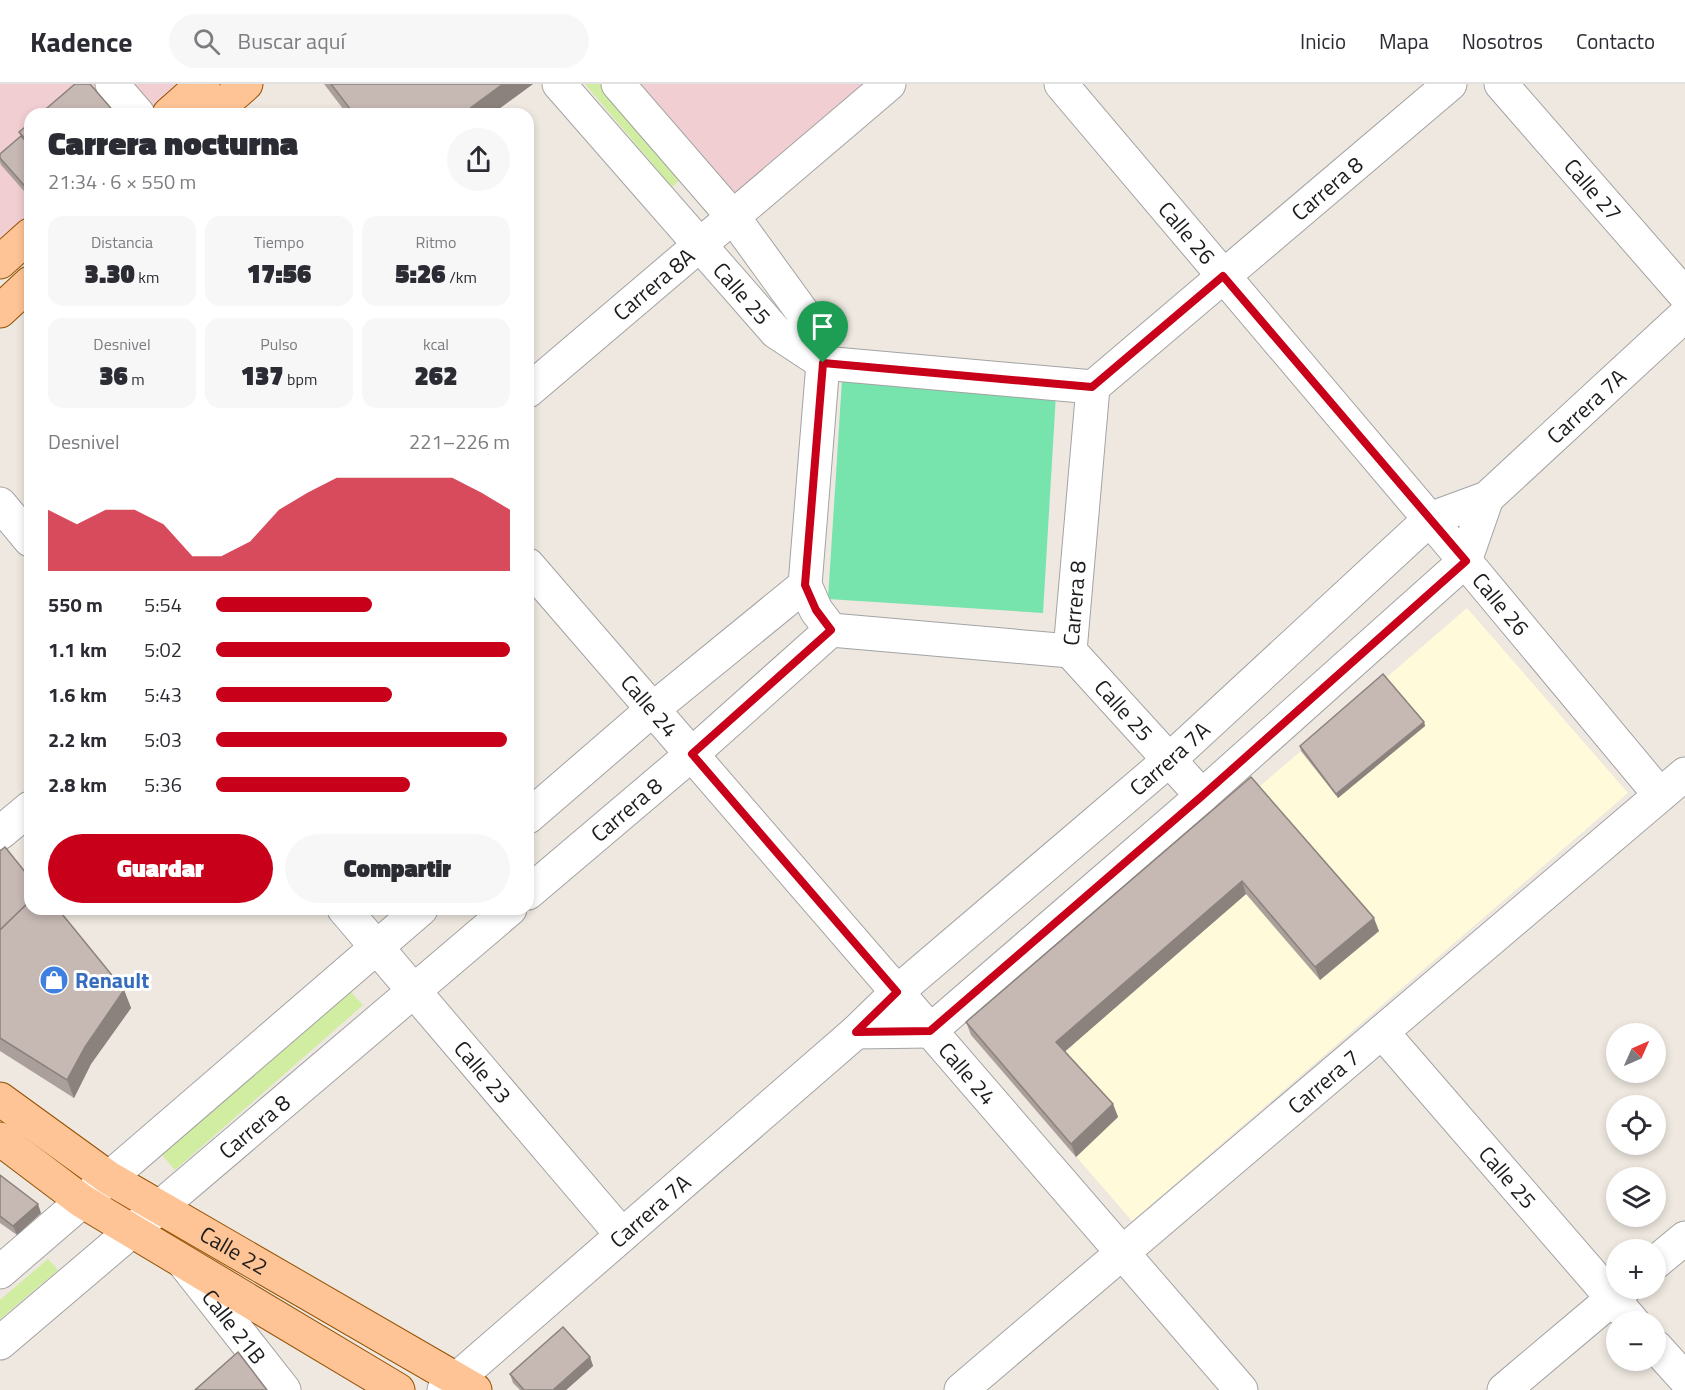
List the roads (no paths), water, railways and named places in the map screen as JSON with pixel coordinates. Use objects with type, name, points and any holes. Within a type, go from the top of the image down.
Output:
[{"type":"main road","points":[[176,108],[203,84]]},
{"type":"main road","points":[[219,108],[246,84]]},
{"type":"main road","points":[[0,261],[24,240]]},
{"type":"main road","points":[[0,311],[24,289]]},
{"type":"main road","name":"Calle 22","points":[[0,1099],[109,1178],[458,1386]]},
{"type":"main road","name":"Calle 22","points":[[0,1139],[82,1201],[131,1232],[398,1390]]},
{"type":"street","points":[[112,84],[133,108]]},
{"type":"street","name":"Calle 25","points":[[559,84],[776,333],[823,363]]},
{"type":"street","name":"Calle 25","points":[[618,84],[734,218],[802,313],[823,363]]},
{"type":"street","name":"Carrera 8A","points":[[534,386],[889,84]]},
{"type":"street","name":"Calle 26","points":[[1061,84],[1466,561],[1660,795]]},
{"type":"street","name":"Carrera 8","points":[[534,888],[692,754],[831,630],[1070,651],[1092,387],[1450,84]]},
{"type":"street","name":"Calle 27","points":[[1501,84],[1685,295]]},
{"type":"street","name":"Carrera 7A","points":[[458,1386],[622,1235],[856,1032],[897,992],[1168,761],[1430,519],[1487,498],[1685,315]]},
{"type":"street","points":[[831,630],[816,610],[805,585],[823,363],[1092,387]]},
{"type":"street","name":"Carrera 7A","points":[[930,1031],[1202,796],[1466,561],[1487,498]]},
{"type":"street","points":[[0,504],[24,533]]},
{"type":"street","name":"Calle 24","points":[[534,572],[1241,1390]]},
{"type":"street","points":[[534,812],[653,709],[805,585]]},
{"type":"street","name":"Calle 25","points":[[1070,651],[1202,796]]},
{"type":"street","name":"Carrera 7","points":[[961,1390],[1685,774]]},
{"type":"street","points":[[0,833],[24,813]]},
{"type":"street","name":"Calle 23","points":[[349,915],[622,1235]]},
{"type":"street","points":[[0,1272],[414,915]]},
{"type":"street","name":"Carrera 8","points":[[0,1343],[503,915]]},
{"type":"street","points":[[856,1032],[930,1031]]},
{"type":"street","name":"Calle 25","points":[[1382,1032],[1624,1303]]},
{"type":"street","points":[[1666,1254],[1685,1238]]},
{"type":"street","name":"Calle 21B","points":[[184,1263],[284,1390]]},
{"type":"street","points":[[1504,1390],[1624,1303]]},
{"type":"street","points":[[1666,1358],[1685,1379]]},
{"type":"place","name":"Renault","points":[[54,980]]}]
